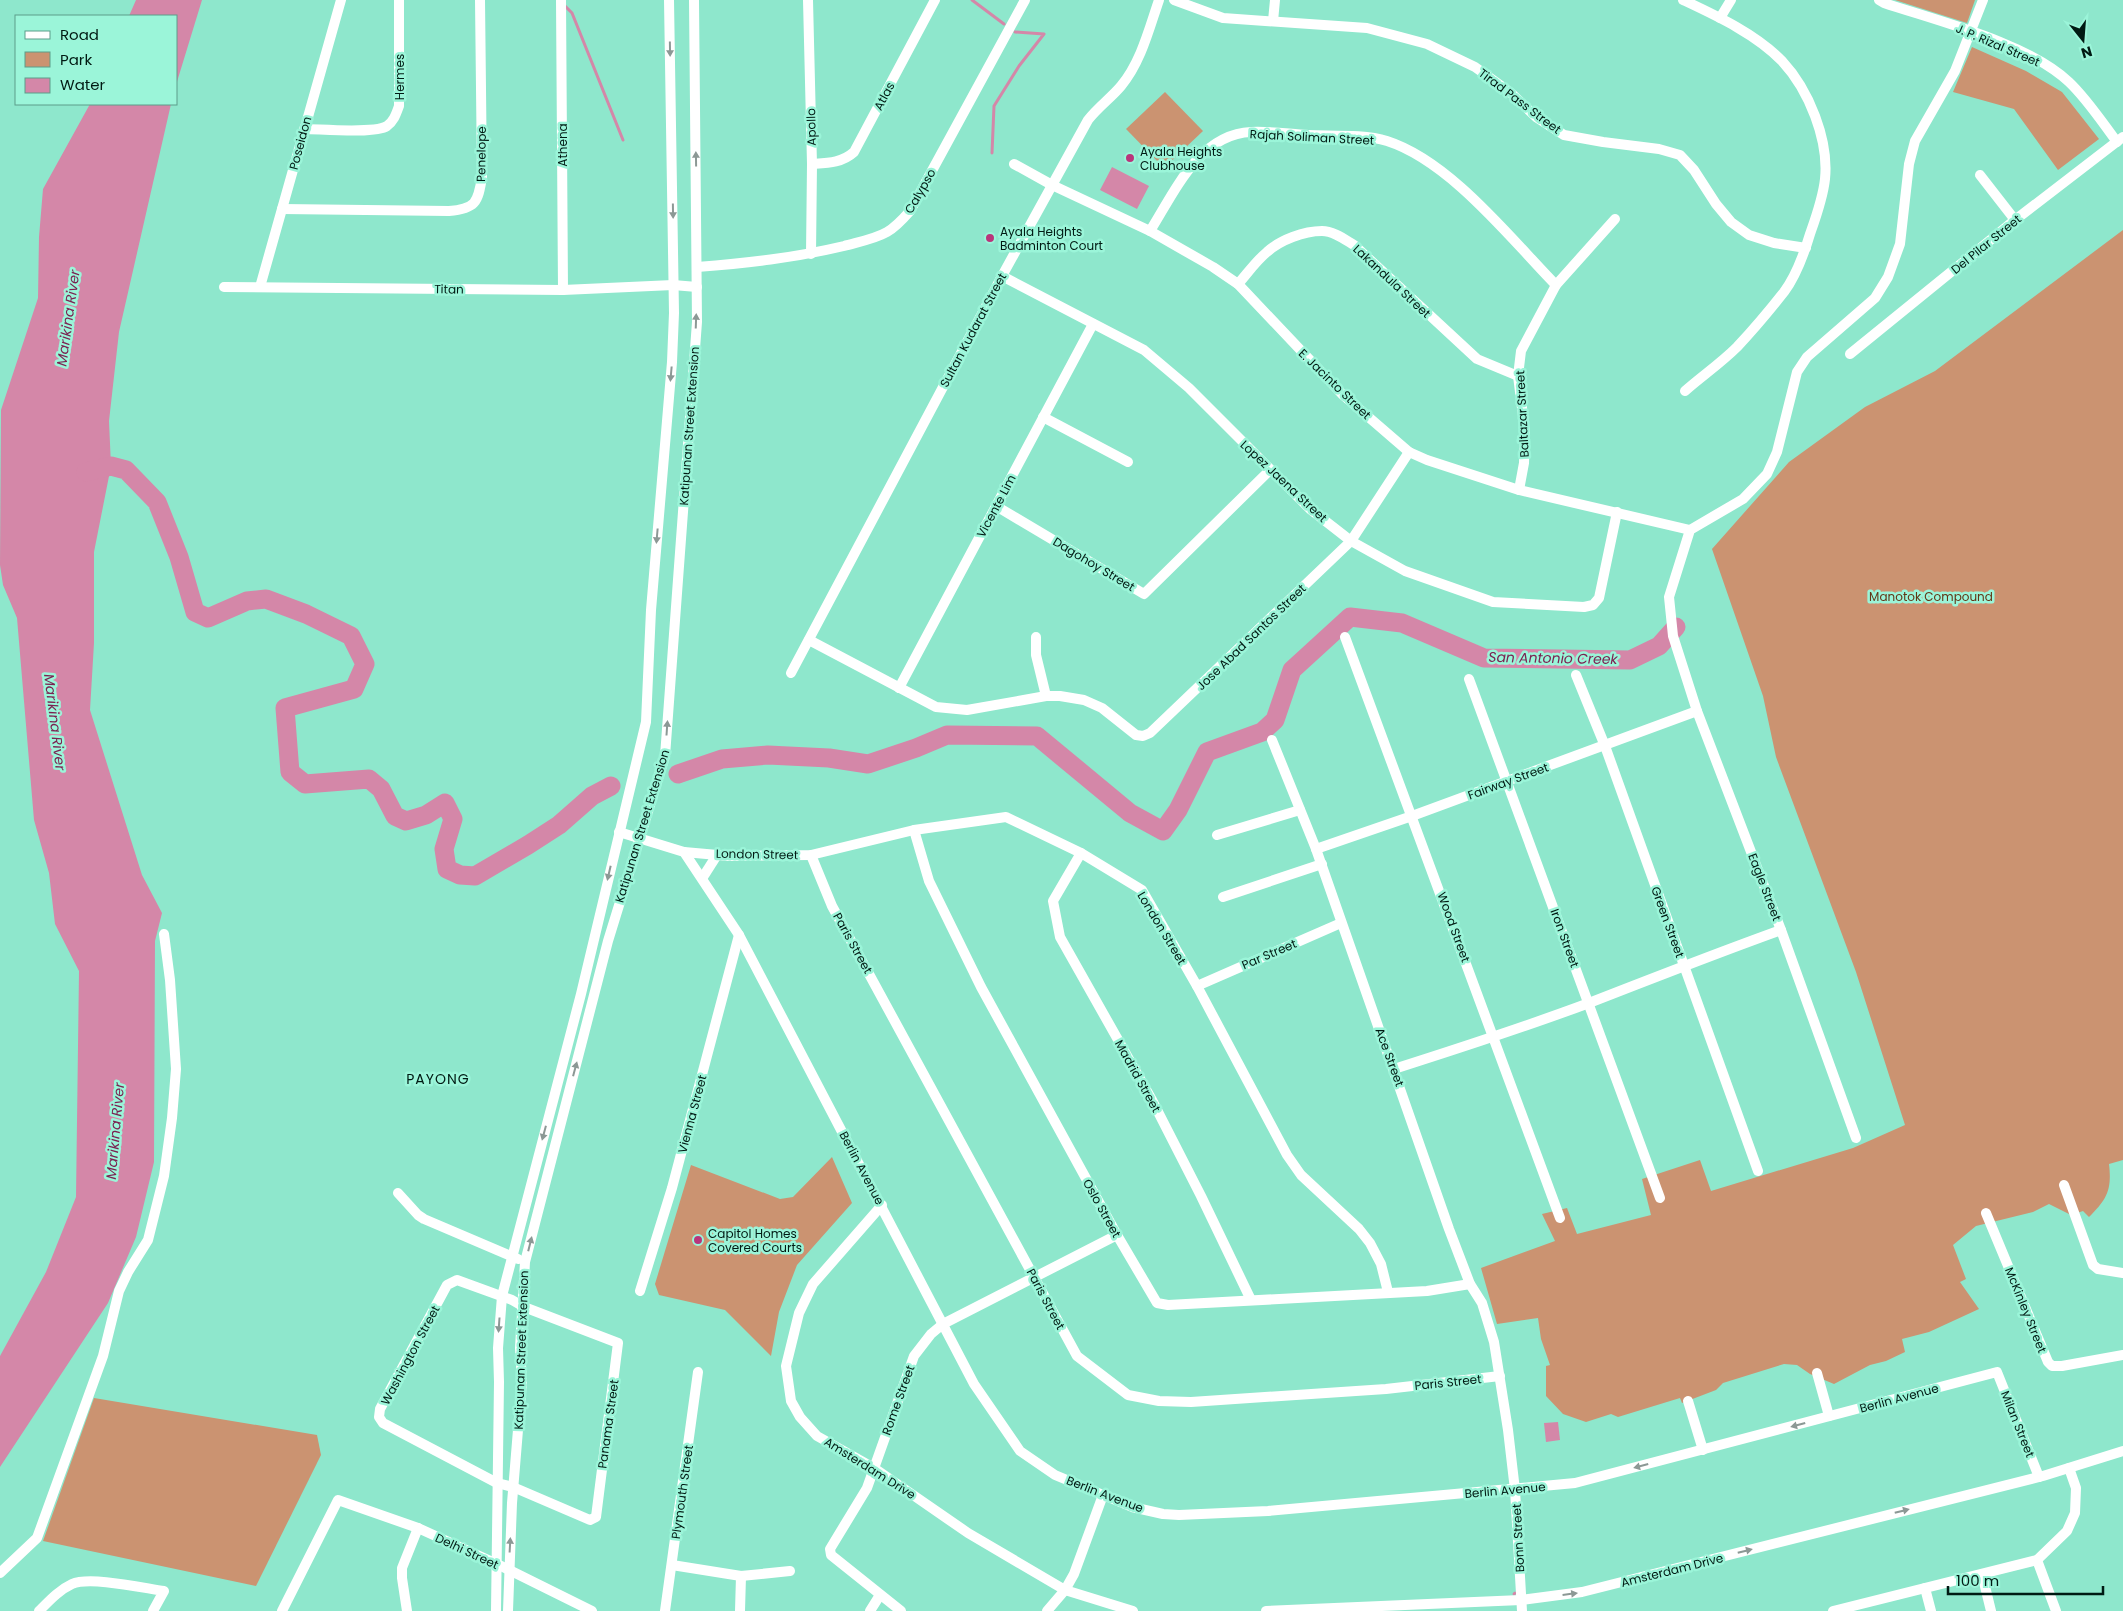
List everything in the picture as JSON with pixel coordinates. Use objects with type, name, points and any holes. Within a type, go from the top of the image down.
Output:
[{"type":"street","name":"Poseidon","points":[[260,287],[341,0]]},
{"type":"street","name":"Hermes","points":[[304,128],[365,130],[385,128],[393,121],[400,106],[399,0]]},
{"type":"street","name":"Penelope","points":[[282,209],[465,210],[472,206],[479,192],[482,178],[480,0]]},
{"type":"street","name":"Athena","points":[[561,0],[563,290]]},
{"type":"street","name":"Katipunan Street Extension","points":[[496,1611],[498,1348],[502,1296],[557,1084],[646,722],[651,610],[672,362],[673,286],[669,0]]},
{"type":"street","name":"Katipunan Street Extension","points":[[508,1611],[513,1487],[522,1381],[520,1348],[524,1307],[525,1262],[608,941],[665,756],[697,322],[694,0]]},
{"type":"street","name":"Apollo","points":[[808,0],[812,164],[811,254]]},
{"type":"street","name":"Atlas","points":[[812,164],[837,162],[848,158],[854,152],[935,0]]},
{"type":"street","name":"Calypso","points":[[697,267],[764,262],[811,254],[886,233],[898,224],[910,211],[1025,0]]},
{"type":"street","name":"Sultan Kudarat Street","points":[[791,673],[1002,276],[1088,120],[1098,107],[1120,87],[1134,67],[1159,0]]},
{"type":"street","name":"Tirad Pass Street","points":[[1174,0],[1223,18],[1367,28],[1427,44],[1475,67],[1511,93],[1536,117],[1564,135],[1659,149],[1680,155],[1694,170],[1716,204],[1737,226],[1749,235],[1774,243],[1806,248]]},
{"type":"street","points":[[1273,21],[1275,0]]},
{"type":"street","points":[[1683,0],[1720,18],[1763,44],[1783,62],[1800,86],[1815,113],[1822,136],[1825,179],[1817,214],[1806,248],[1797,269],[1784,291],[1736,347],[1685,391]]},
{"type":"street","points":[[1720,18],[1730,0]]},
{"type":"street","name":"J. P. Rizal Street","points":[[1879,0],[1884,4],[1972,31],[2024,53],[2044,64],[2069,82],[2120,139]]},
{"type":"street","points":[[1690,530],[1742,499],[1767,474],[1777,452],[1797,372],[1807,357],[1875,298],[1888,277],[1900,244],[1909,164],[1915,141],[1955,71],[1983,0]]},
{"type":"street","name":"Rajah Soliman Street","points":[[1150,231],[1191,165],[1218,142],[1250,132],[1350,136],[1387,141],[1426,159],[1459,184],[1556,285]]},
{"type":"street","name":"Del Pilar Street","points":[[1850,354],[2120,139]]},
{"type":"street","name":"E. Jacinto Street","points":[[1014,164],[1052,185],[1150,231],[1213,267],[1238,284],[1343,395],[1409,452],[1427,460],[1519,490],[1690,530]]},
{"type":"street","points":[[1980,175],[2016,220]]},
{"type":"street","name":"Baltazar Street","points":[[1519,490],[1524,463],[1525,432],[1518,376],[1521,351],[1556,285],[1615,219]]},
{"type":"street","name":"Lakandula Street","points":[[1238,284],[1267,252],[1284,241],[1303,234],[1322,231],[1340,237],[1360,251],[1477,359],[1518,376]]},
{"type":"street","name":"Lopez Jaena Street","points":[[1002,276],[1144,350],[1190,388],[1310,509],[1351,541],[1405,571],[1493,602],[1584,608],[1593,605],[1599,598],[1617,512]]},
{"type":"street","name":"Titan","points":[[224,287],[563,290],[673,286],[696,287]]},
{"type":"street","name":"Vicente Lim","points":[[899,688],[1093,324]]},
{"type":"street","points":[[1043,416],[1128,462]]},
{"type":"street","name":"Jose Abad Santos Street","points":[[1046,696],[1084,700],[1102,708],[1136,735],[1143,736],[1150,733],[1351,541],[1409,452]]},
{"type":"street","name":"Dagohoy Street","points":[[996,506],[1144,594],[1270,470]]},
{"type":"street","name":"Eagle Street","points":[[1690,530],[1668,597],[1674,636],[1697,711],[1782,930],[1856,1138]]},
{"type":"street","points":[[809,640],[936,707],[966,710],[1046,696],[1036,655],[1036,637]]},
{"type":"street","name":"Wood Street","points":[[1345,637],[1560,1218]]},
{"type":"street","name":"Green Street","points":[[1576,675],[1605,746],[1758,1171]]},
{"type":"street","name":"Iron Street","points":[[1469,679],[1660,1198]]},
{"type":"street","name":"Fairway Street","points":[[1316,848],[1412,816],[1697,711]]},
{"type":"street","name":"Ace Street","points":[[1272,740],[1322,864],[1436,1193],[1470,1284],[1482,1303],[1494,1342],[1500,1376]]},
{"type":"street","points":[[1217,835],[1300,810]]},
{"type":"street","name":"London Street","points":[[684,852],[729,856],[811,855],[914,830],[1006,817],[1081,853],[1142,890],[1197,986],[1287,1155],[1301,1175],[1359,1229],[1370,1243],[1381,1264],[1388,1292]]},
{"type":"street","points":[[620,829],[640,834],[684,852]]},
{"type":"street","name":"Oslo Street","points":[[914,830],[929,881],[980,987],[1117,1235],[1157,1303],[1168,1305],[1427,1290],[1470,1284]]},
{"type":"street","name":"Berlin Avenue","points":[[684,852],[740,936],[974,1384],[1020,1450],[1055,1475],[1132,1507],[1163,1514],[1179,1515],[1268,1511],[1575,1484],[1997,1372]]},
{"type":"street","name":"Madrid Street","points":[[1081,853],[1053,901],[1060,937],[1152,1100],[1251,1300]]},
{"type":"street","points":[[702,877],[717,854]]},
{"type":"street","name":"Paris Street","points":[[811,855],[832,906],[1077,1356],[1128,1395],[1159,1400],[1191,1402],[1386,1388],[1500,1376]]},
{"type":"street","points":[[1223,897],[1322,864]]},
{"type":"street","name":"Par Street","points":[[1197,986],[1341,923]]},
{"type":"street","points":[[1394,1069],[1494,1037],[1588,1003],[1684,964],[1782,930]]},
{"type":"street","points":[[0,1574],[37,1538],[103,1356],[119,1292],[128,1272],[148,1240],[164,1176],[176,1069],[170,980],[164,934]]},
{"type":"street","name":"Vienna Street","points":[[640,1291],[672,1188],[740,936]]},
{"type":"street","points":[[557,1084],[570,1087]]},
{"type":"street","points":[[2064,1185],[2093,1264],[2098,1269],[2123,1272]]},
{"type":"street","points":[[398,1193],[424,1219],[525,1262]]},
{"type":"street","name":"Amsterdam Drive","points":[[882,1205],[813,1284],[798,1313],[786,1366],[791,1400],[800,1416],[817,1436],[874,1468],[968,1533],[1065,1590],[1134,1611]]},
{"type":"street","name":"McKinley Street","points":[[1986,1213],[2048,1362],[2052,1366],[2062,1366],[2123,1355]]},
{"type":"street","name":"Rome Street","points":[[880,1595],[831,1555],[830,1549],[867,1488],[905,1376],[914,1356],[931,1334],[943,1324],[1117,1235]]},
{"type":"street","name":"Washington Street","points":[[513,1487],[497,1483],[383,1423],[379,1417],[380,1409],[447,1285],[457,1280],[502,1296],[524,1307]]},
{"type":"street","name":"Panama Street","points":[[513,1487],[590,1520],[596,1517],[618,1344],[524,1307]]},
{"type":"street","name":"Plymouth Street","points":[[665,1611],[698,1372]]},
{"type":"street","name":"Milan Street","points":[[1997,1372],[2039,1477]]},
{"type":"street","points":[[1817,1373],[1829,1416]]},
{"type":"street","name":"Bonn Street","points":[[1500,1376],[1515,1490],[1522,1611]]},
{"type":"street","points":[[1688,1401],[1703,1450]]},
{"type":"street","name":"Amsterdam Drive","points":[[1266,1611],[1521,1600],[1582,1592],[2039,1477],[2123,1451]]},
{"type":"street","points":[[1834,1611],[1867,1607],[1925,1588],[2037,1560],[2067,1531],[2075,1513],[2076,1488],[2069,1468]]},
{"type":"street","points":[[1047,1611],[1065,1590],[1078,1566],[1103,1494]]},
{"type":"street","name":"Delhi Street","points":[[282,1611],[338,1500],[418,1528],[497,1564],[591,1611]]},
{"type":"street","points":[[407,1611],[402,1568],[418,1528]]},
{"type":"street","points":[[2037,1560],[2056,1611]]},
{"type":"street","points":[[672,1566],[741,1576],[790,1571]]},
{"type":"street","points":[[1982,1574],[1991,1611]]},
{"type":"street","points":[[740,1611],[741,1576]]},
{"type":"street","points":[[39,1611],[59,1591],[73,1583],[90,1580],[164,1591],[153,1611]]},
{"type":"street","points":[[1925,1588],[1931,1611]]},
{"type":"street","points":[[870,1611],[880,1595],[902,1611]]},
{"type":"green space","points":[[1895,0],[1975,0],[1967,23]]},
{"type":"green space","points":[[1972,47],[2026,71],[2062,92],[2099,139],[2058,170],[2014,109],[1953,92]]},
{"type":"green space","points":[[1165,92],[1203,131],[1164,168],[1126,129]]},
{"type":"green space","name":"Manotok Compound","points":[[2123,230],[2123,1160],[2109,1164],[2110,1181],[2107,1194],[2089,1217],[2083,1211],[2071,1215],[2049,1204],[2033,1212],[1976,1226],[1953,1245],[1966,1279],[1960,1282],[1979,1309],[1929,1332],[1902,1339],[1905,1352],[1886,1361],[1870,1365],[1834,1384],[1810,1374],[1797,1365],[1784,1364],[1723,1383],[1716,1390],[1682,1403],[1680,1398],[1618,1417],[1611,1414],[1586,1422],[1563,1414],[1546,1396],[1546,1366],[1550,1365],[1541,1339],[1538,1318],[1497,1324],[1481,1268],[1555,1241],[1542,1214],[1567,1208],[1577,1234],[1651,1215],[1642,1179],[1700,1160],[1711,1191],[1853,1148],[1905,1125],[1856,972],[1776,757],[1763,696],[1712,549],[1789,462],[1865,407],[1935,371]]},
{"type":"green space","points":[[832,1157],[852,1203],[797,1265],[779,1312],[771,1356],[725,1310],[659,1295],[655,1284],[691,1165],[780,1199],[793,1197]]},
{"type":"green space","points":[[94,1398],[317,1435],[321,1455],[256,1586],[43,1541]]},
{"type":"water","points":[[136,0],[202,0],[178,78],[178,15],[129,15]]},
{"type":"water","name":"Marikina River","points":[[89,105],[171,105],[119,332],[109,421],[111,466],[94,552],[94,643],[90,710],[142,875],[162,913],[155,941],[154,1162],[136,1237],[108,1303],[0,1467],[0,1356],[46,1272],[76,1197],[79,971],[55,924],[49,873],[34,820],[17,618],[3,585],[0,565],[1,410],[38,298],[39,237],[43,189]]},
{"type":"water","points":[[1112,167],[1149,186],[1137,209],[1100,190]]},
{"type":"water","points":[[1558,1422],[1560,1440],[1546,1442],[1544,1423]]},
{"type":"waterway","points":[[972,0],[1004,24]]},
{"type":"waterway","points":[[563,4],[572,13],[623,140]]},
{"type":"waterway","points":[[992,153],[994,106],[1019,66],[1044,34],[1015,32]]},
{"type":"waterway","name":"San Antonio Creek","points":[[86,472],[111,466],[126,470],[157,502],[179,557],[195,612],[208,618],[247,601],[266,599],[306,614],[351,636],[365,664],[354,689],[285,708],[290,772],[305,784],[369,779],[381,789],[395,816],[406,821],[426,815],[445,803],[453,819],[444,849],[447,869],[460,875],[475,876],[559,825],[592,796],[611,786]]},
{"type":"waterway","name":"San Antonio Creek","points":[[678,774],[722,759],[768,755],[829,758],[868,764],[916,748],[947,735],[1037,736],[1130,813],[1163,831],[1178,810],[1207,752],[1262,732],[1275,720],[1292,670],[1350,617],[1402,623],[1484,658],[1630,660],[1659,646],[1676,627]]},
{"type":"place","name":"Ayala Heights Clubhouse","points":[[1130,158]]},
{"type":"place","name":"Ayala Heights Badminton Court","points":[[990,238]]},
{"type":"place","name":"Capitol Homes Covered Courts","points":[[698,1240]]},
{"type":"district","name":"PAYONG","points":[[438,1079]]}]
